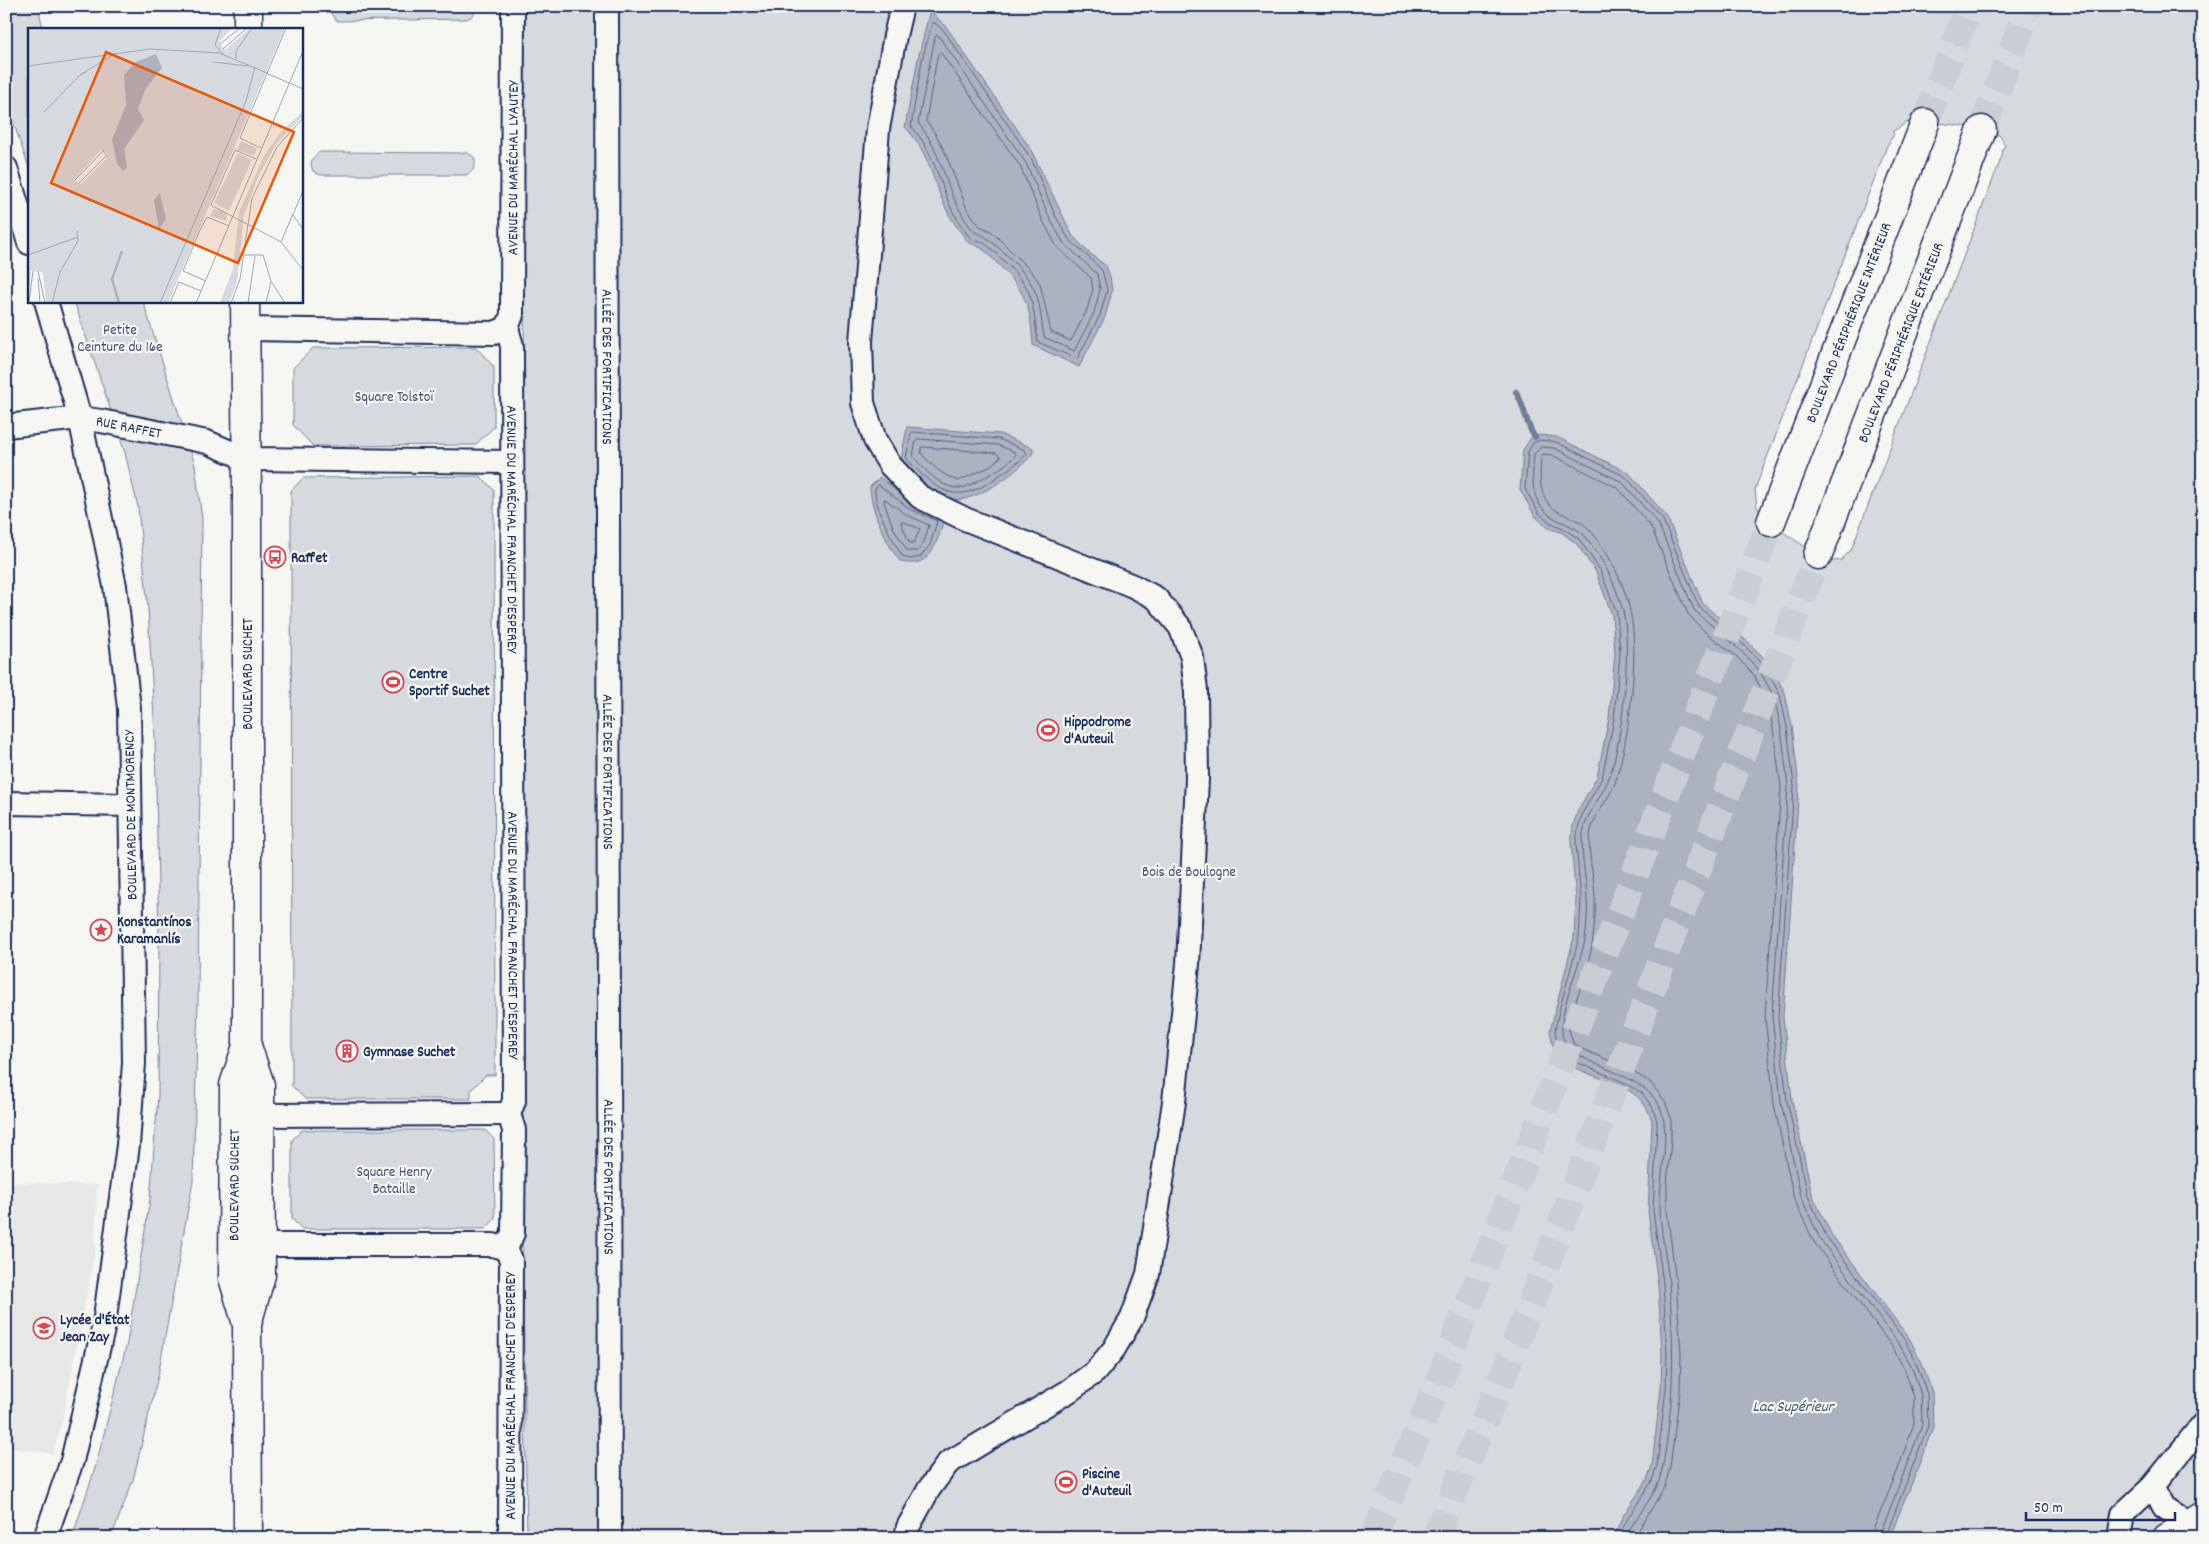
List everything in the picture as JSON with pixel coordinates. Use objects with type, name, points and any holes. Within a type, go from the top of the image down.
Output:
[{"type":"main road","points":[[248,6],[248,28]]},
{"type":"main road","name":"BOULEVARD PÉRIPHÉRIQUE INTÉRIEUR","points":[[1771,522],[1925,123]]},
{"type":"main road","name":"BOULEVARD PÉRIPHÉRIQUE EXTÉRIEUR","points":[[1818,556],[1982,130]]},
{"type":"main road","name":"BOULEVARD SUCHET","points":[[245,302],[247,459],[247,1046],[260,1085],[261,1275],[247,1324],[248,1538]]},
{"type":"main road","name":"BOULEVARD SUCHET","points":[[247,1046],[234,1085],[233,1258],[233,1278],[247,1324]]},
{"type":"street","name":"AVENUE DU MARÉCHAL LYAUTEY","points":[[507,328],[512,315],[513,6]]},
{"type":"street","name":"ALLÉE DES FORTIFICATIONS","points":[[608,6],[610,1538]]},
{"type":"street","points":[[902,6],[878,129],[861,342],[863,404],[875,440],[890,466],[920,497],[964,519],[1133,586],[1156,598],[1180,627],[1192,657],[1196,691],[1197,779],[1188,964],[1174,1102],[1148,1274],[1132,1318],[1114,1349],[1095,1372],[1069,1391],[948,1463],[929,1489],[908,1527],[906,1538]]},
{"type":"street","points":[[6,168],[28,240]]},
{"type":"street","name":"BOULEVARD DE MONTMORENCY","points":[[45,1538],[72,1461],[104,1325],[128,1145],[134,1063],[129,708],[115,586],[80,418],[46,302]]},
{"type":"street","points":[[245,329],[494,333],[507,328]]},
{"type":"street","name":"AVENUE DU MARÉCHAL FRANCHET D'ESPEREY","points":[[507,328],[512,346],[514,1101],[509,1114],[514,1130],[513,1233],[506,1250],[511,1260],[510,1538]]},
{"type":"street","name":"RUE RAFFET","points":[[6,426],[80,418],[207,442],[247,459]]},
{"type":"street","points":[[247,459],[512,462]]},
{"type":"street","points":[[6,803],[130,805]]},
{"type":"street","points":[[260,1116],[509,1114]]},
{"type":"street","points":[[260,1245],[493,1245],[506,1250]]},
{"type":"street","points":[[2118,1538],[2124,1514],[2153,1486],[2203,1424]]},
{"type":"street","points":[[2153,1486],[2164,1507],[2186,1526]]},
{"type":"shaded area","name":"Lycée d'État Jean Zay","points":[[6,1182],[97,1185],[95,1252],[63,1416],[53,1454],[6,1447]]},
{"type":"green space","points":[[6,6],[38,6],[43,28],[28,28],[28,165],[6,101]]},
{"type":"green space","points":[[331,6],[474,6],[475,11],[472,16],[466,19],[337,21],[331,14]]},
{"type":"green space","name":"Bois de Boulogne","points":[[525,6],[2203,6],[2203,1538],[527,1538],[522,1229]],"holes":[[[1916,120],[1992,130],[2001,137],[2005,147],[2003,148],[2002,156],[1851,550],[1841,560],[1828,562],[1765,520],[1757,507],[1755,489],[1887,146],[1894,134],[1892,132],[1906,123]]]},
{"type":"green space","points":[[320,152],[468,153],[474,157],[475,166],[466,175],[320,175],[313,171],[311,162]]},
{"type":"green space","name":"Petite Ceinture du 16e","points":[[74,302],[143,302],[195,465],[202,519],[198,1003],[193,1181],[158,1376],[133,1480],[111,1538],[72,1538],[96,1465],[127,1343],[150,1199],[158,1096],[159,939],[155,737],[148,608],[138,507],[125,453]]},
{"type":"green space","name":"Square Tolstoï","points":[[476,347],[494,367],[494,427],[475,445],[313,446],[293,425],[293,368],[313,348]]},
{"type":"green space","name":"Centre Sportif Suchet","points":[[480,476],[494,490],[495,1075],[486,1075],[471,1090],[471,1099],[305,1099],[292,1086],[291,491],[303,478]]},
{"type":"green space","name":"Square Henry Bataille","points":[[302,1130],[485,1130],[494,1139],[495,1219],[485,1229],[302,1229],[292,1219],[292,1140]]},
{"type":"water","points":[[930,10],[947,28],[1030,148],[1072,235],[1087,251],[1106,266],[1110,276],[1112,291],[1105,317],[1079,367],[1033,345],[1028,309],[1020,291],[991,256],[981,248],[969,243],[957,228],[945,206],[921,148],[905,127]]},
{"type":"water","points":[[907,427],[1000,434],[1033,448],[1033,453],[1019,468],[989,489],[968,498],[955,500],[936,494],[901,460]]},
{"type":"water","name":"Lac Supérieur","points":[[1539,435],[1557,437],[1629,473],[1667,517],[1703,604],[1748,642],[1770,664],[1785,693],[1792,726],[1799,786],[1783,1017],[1792,1100],[1812,1194],[1831,1234],[1909,1338],[1922,1363],[1932,1392],[1933,1427],[1889,1538],[1613,1538],[1623,1516],[1647,1480],[1652,1465],[1661,1388],[1662,1353],[1658,1284],[1648,1212],[1652,1121],[1645,1106],[1636,1095],[1611,1082],[1583,1072],[1559,1056],[1554,1047],[1550,1031],[1574,937],[1576,899],[1571,843],[1573,826],[1578,810],[1597,777],[1609,718],[1615,653],[1612,615],[1596,572],[1576,543],[1561,532],[1548,528],[1535,516],[1520,490],[1523,450],[1530,439]]},
{"type":"water","points":[[880,477],[913,505],[945,518],[932,552],[920,561],[912,563],[901,562],[885,537],[876,516],[870,487]]},
{"type":"waterway","points":[[1516,392],[1535,437]]},
{"type":"tunnel","points":[[1925,123],[1969,6]]},
{"type":"tunnel","points":[[1982,130],[2029,6]]},
{"type":"tunnel","points":[[1373,1538],[1441,1376],[1771,522]]},
{"type":"tunnel","points":[[1435,1538],[1505,1371],[1818,555]]},
{"type":"place","name":"Raffet","points":[[275,557]]},
{"type":"place","name":"Centre Sportif Suchet","points":[[393,682]]},
{"type":"place","name":"Hippodrome d'Auteuil","points":[[1048,730]]},
{"type":"place","name":"Konstantínos Karamanlís","points":[[101,930]]},
{"type":"place","name":"Gymnase Suchet","points":[[347,1051]]},
{"type":"place","name":"Lycée d'État Jean Zay","points":[[44,1328]]},
{"type":"place","name":"Piscine d'Auteuil","points":[[1066,1482]]}]
